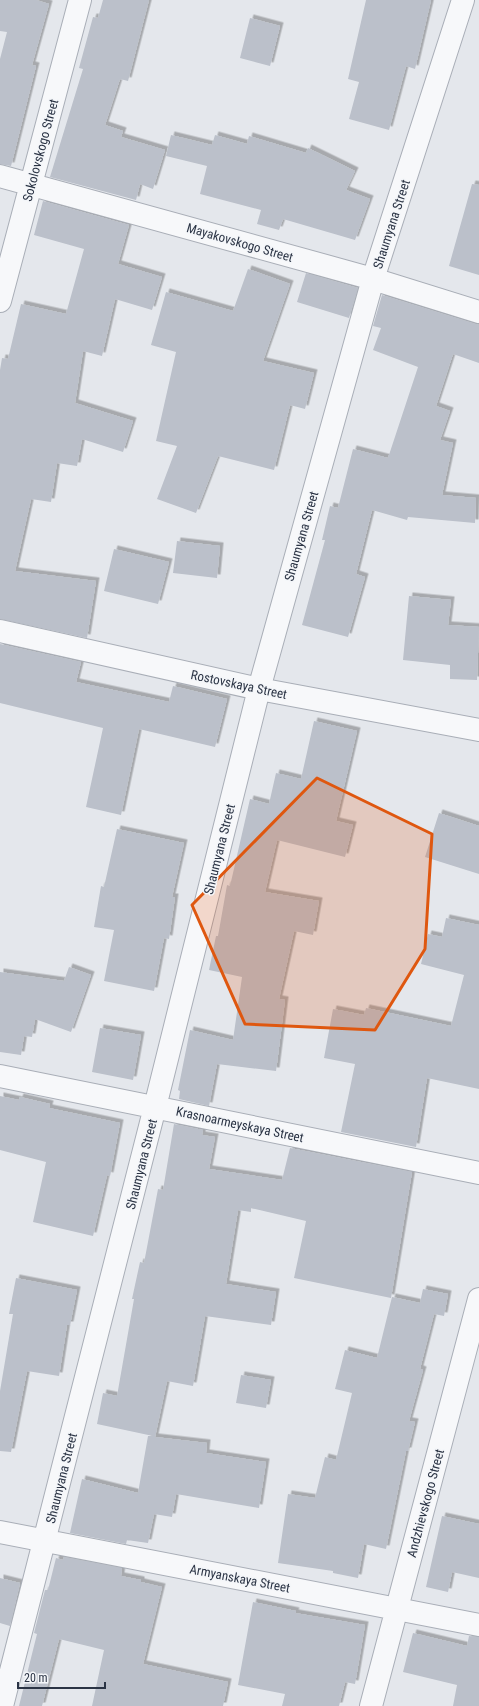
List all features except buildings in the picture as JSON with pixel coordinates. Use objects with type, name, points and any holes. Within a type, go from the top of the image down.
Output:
[{"type":"street","name":"Sokolovskogo Street","points":[[0,301],[80,0]]},
{"type":"street","name":"Shaumyana Street","points":[[2,1706],[155,1107],[259,689],[373,280],[463,0]]},
{"type":"street","name":"Mayakovskogo Street","points":[[0,176],[373,280],[479,312]]},
{"type":"street","name":"Rostovskaya Street","points":[[0,631],[259,689],[479,730]]},
{"type":"street","name":"Krasnoarmeyskaya Street","points":[[0,1076],[479,1173]]},
{"type":"street","name":"Andzhievskogo Street","points":[[371,1706],[479,1300]]},
{"type":"street","name":"Armyanskaya Street","points":[[0,1532],[479,1625]]},
{"type":"highlighted area","points":[[317,778],[432,834],[425,949],[375,1030],[245,1024],[192,905]]}]
